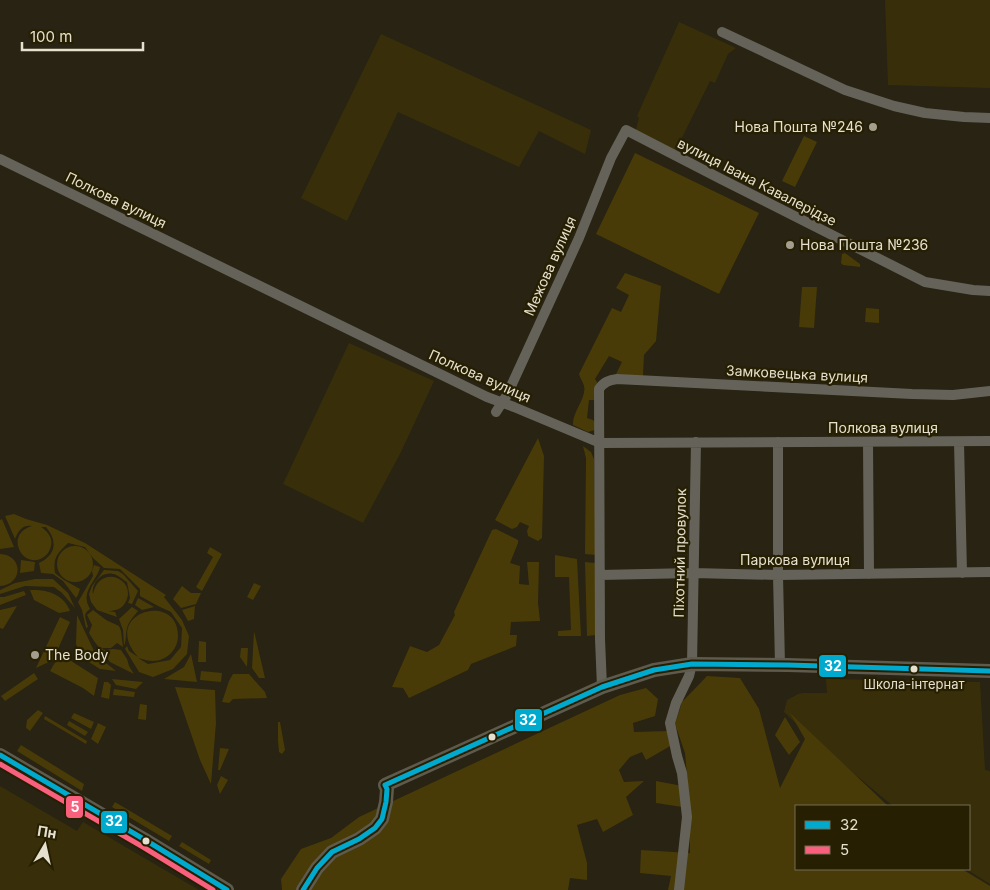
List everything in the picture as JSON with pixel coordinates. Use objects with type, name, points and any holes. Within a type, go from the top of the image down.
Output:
[{"type":"main road","points":[[303,890],[317,868],[332,852],[359,839],[375,828],[382,819],[386,802],[387,790],[385,785],[602,687],[654,670],[692,664],[990,671]]},
{"type":"main road","points":[[0,755],[227,890]]},
{"type":"street","points":[[722,32],[845,90],[894,106],[925,113],[990,118]]},
{"type":"street","name":"вулиця Івана Кавалерідзе","points":[[626,130],[926,282],[990,291]]},
{"type":"street","name":"Межова вулиця","points":[[496,412],[506,395],[579,238],[611,158],[626,130]]},
{"type":"street","name":"Полкова вулиця","points":[[0,159],[488,397],[600,443],[990,441]]},
{"type":"street","name":"Замковецька вулиця","points":[[600,443],[599,389],[609,380],[953,395],[990,391]]},
{"type":"street","name":"Піхотний провулок","points":[[679,890],[687,817],[682,773],[670,723],[692,664],[696,442]]},
{"type":"street","points":[[778,442],[780,665]]},
{"type":"street","points":[[959,442],[962,573]]},
{"type":"street","points":[[600,443],[600,639],[602,687]]},
{"type":"street","points":[[868,443],[869,574]]},
{"type":"street","name":"Паркова вулиця","points":[[600,575],[990,572]]},
{"type":"shaded area","points":[[885,0],[990,0],[990,88],[888,85]]},
{"type":"shaded area","points":[[679,22],[736,48],[728,54],[715,83],[710,81],[674,154],[635,133],[639,118],[637,116]]},
{"type":"shaded area","points":[[381,34],[591,130],[585,154],[539,131],[519,167],[398,112],[347,221],[301,198]]},
{"type":"shaded area","points":[[804,136],[817,142],[795,187],[782,181]]},
{"type":"shaded area","points":[[635,153],[759,213],[719,294],[596,234]]},
{"type":"shaded area","points":[[845,253],[860,264],[860,267],[843,265],[841,263],[842,254]]},
{"type":"shaded area","points":[[625,273],[661,286],[656,341],[644,355],[643,376],[615,376],[622,362],[609,356],[595,379],[597,382],[597,397],[594,400],[589,400],[587,418],[593,420],[596,424],[595,430],[588,432],[573,425],[573,420],[584,391],[584,384],[579,374],[612,308],[621,312],[629,295],[616,288]]},
{"type":"shaded area","points":[[802,287],[817,287],[814,328],[799,327]]},
{"type":"shaded area","points":[[866,308],[879,309],[879,323],[865,322]]},
{"type":"shaded area","points":[[349,343],[434,381],[401,452],[363,523],[283,484]]},
{"type":"shaded area","points":[[538,438],[544,456],[542,538],[538,541],[528,536],[529,526],[520,522],[517,527],[512,529],[495,520]]},
{"type":"shaded area","points":[[583,446],[591,452],[594,459],[596,555],[585,554],[586,458]]},
{"type":"shaded area","points":[[14,514],[47,525],[85,543],[166,595],[164,597],[182,620],[189,636],[187,654],[173,669],[153,677],[139,672],[125,649],[127,646],[129,651],[138,657],[129,642],[128,629],[134,619],[143,613],[155,611],[166,614],[175,622],[178,636],[174,650],[167,657],[158,660],[151,661],[138,658],[148,664],[170,660],[181,647],[182,628],[171,612],[140,596],[140,589],[120,569],[104,568],[85,547],[68,543],[57,556],[55,573],[80,589],[76,598],[63,581],[53,574],[41,573],[39,563],[45,560],[52,552],[54,542],[50,532],[46,527],[41,527],[50,537],[51,546],[46,555],[37,560],[30,560],[20,551],[18,544],[19,537],[23,531],[32,526],[26,526],[21,529],[15,539],[5,516]]},
{"type":"shaded area","points":[[2,519],[14,547],[0,549],[0,520]]},
{"type":"shaded area","points":[[496,529],[518,540],[510,563],[520,566],[519,584],[529,585],[527,562],[539,562],[538,603],[540,621],[511,622],[510,635],[517,635],[516,646],[471,664],[468,670],[409,698],[403,688],[392,687],[410,646],[427,652],[439,645],[455,615],[454,612],[492,530]]},
{"type":"shaded area","points":[[75,546],[87,552],[93,564],[87,576],[75,582],[63,576],[57,564],[63,552]]},
{"type":"shaded area","points":[[210,547],[222,554],[202,591],[196,587],[213,557],[207,553]]},
{"type":"shaded area","points":[[0,554],[13,559],[17,564],[18,570],[13,581],[0,586]]},
{"type":"shaded area","points":[[555,555],[577,559],[581,636],[558,636],[558,631],[571,630],[569,577],[555,577]]},
{"type":"shaded area","points":[[21,560],[35,562],[34,571],[20,573]]},
{"type":"shaded area","points":[[585,562],[595,563],[596,635],[587,636]]},
{"type":"shaded area","points":[[94,565],[100,567],[87,592],[87,602],[90,609],[85,615],[88,627],[86,628],[78,602],[93,576]]},
{"type":"shaded area","points":[[104,570],[118,571],[123,574],[138,591],[132,604],[128,603],[130,598],[127,582],[113,574],[105,574],[95,582]]},
{"type":"shaded area","points":[[110,577],[117,578],[123,582],[127,587],[128,595],[122,607],[108,611],[115,612],[117,617],[97,610],[91,602],[89,594],[95,582],[93,594],[97,584],[103,579]]},
{"type":"shaded area","points":[[35,579],[53,579],[68,593],[75,608],[54,587],[25,586],[0,594],[0,590],[15,583]]},
{"type":"shaded area","points":[[254,583],[261,586],[253,600],[247,597]]},
{"type":"shaded area","points":[[182,586],[191,593],[201,593],[196,604],[181,608],[173,599]]},
{"type":"shaded area","points":[[30,590],[42,590],[54,594],[63,600],[70,611],[59,613],[34,600]]},
{"type":"shaded area","points":[[24,591],[26,595],[0,605],[0,597]]},
{"type":"shaded area","points":[[138,598],[154,607],[142,610],[135,605]]},
{"type":"shaded area","points":[[17,606],[3,629],[0,628],[0,610]]},
{"type":"shaded area","points":[[195,606],[194,619],[188,621],[182,610]]},
{"type":"shaded area","points":[[132,607],[138,611],[128,625],[124,646],[123,630],[119,619]]},
{"type":"shaded area","points":[[93,610],[106,620],[119,626],[123,647],[117,643],[111,648],[102,648],[104,650],[121,650],[134,674],[110,662],[94,641],[89,633],[92,625],[87,615]]},
{"type":"shaded area","points":[[77,615],[96,655],[116,671],[100,669],[81,657],[76,644]]},
{"type":"shaded area","points":[[60,617],[70,622],[53,660],[36,668]]},
{"type":"shaded area","points":[[254,631],[265,678],[259,678],[252,668]]},
{"type":"shaded area","points":[[199,641],[206,642],[206,662],[198,662]]},
{"type":"shaded area","points":[[241,648],[248,648],[247,667],[240,657]]},
{"type":"shaded area","points":[[60,654],[98,678],[94,696],[83,688],[50,671]]},
{"type":"shaded area","points":[[191,654],[197,682],[164,679],[184,667]]},
{"type":"shaded area","points":[[201,671],[222,673],[221,682],[200,680]]},
{"type":"shaded area","points":[[34,673],[38,679],[5,701],[1,696]]},
{"type":"shaded area","points":[[233,674],[249,674],[265,692],[267,698],[233,699],[229,703],[222,702]]},
{"type":"shaded area","points":[[707,676],[740,678],[759,709],[780,788],[805,739],[790,713],[887,805],[795,805],[795,870],[964,870],[990,886],[990,890],[668,890],[671,876],[640,873],[641,850],[690,853],[689,808],[656,803],[656,781],[688,787],[685,753],[675,724],[682,702]]},
{"type":"shaded area","points":[[112,679],[143,682],[136,689],[116,685]]},
{"type":"shaded area","points":[[826,679],[980,682],[985,770],[990,771],[990,884],[968,870],[970,870],[970,805],[892,805],[809,736],[784,712],[787,700],[798,694],[827,693]]},
{"type":"shaded area","points":[[104,682],[108,682],[111,685],[109,699],[101,697]]},
{"type":"shaded area","points":[[175,687],[215,690],[216,723],[211,784],[200,760]]},
{"type":"shaded area","points":[[646,688],[658,699],[655,716],[633,723],[634,732],[670,731],[672,745],[646,760],[642,752],[630,757],[619,770],[624,782],[644,781],[626,797],[633,815],[603,832],[597,819],[577,825],[587,863],[587,880],[570,878],[568,890],[282,890],[281,879],[301,849],[331,838],[359,817],[620,695]]},
{"type":"shaded area","points":[[114,689],[135,692],[134,697],[113,695]]},
{"type":"shaded area","points":[[140,704],[147,705],[146,720],[138,719]]},
{"type":"shaded area","points":[[38,710],[43,713],[30,731],[26,728],[27,720]]},
{"type":"shaded area","points":[[74,713],[94,722],[91,729],[71,718]]},
{"type":"shaded area","points":[[45,716],[87,741],[86,744],[44,719]]},
{"type":"shaded area","points":[[785,717],[800,742],[789,755],[775,735]]},
{"type":"shaded area","points":[[69,721],[88,732],[85,736],[67,725]]},
{"type":"shaded area","points":[[278,722],[280,722],[285,750],[282,754],[279,752]]},
{"type":"shaded area","points":[[98,723],[106,727],[98,744],[91,739]]},
{"type":"shaded area","points":[[21,745],[84,784],[82,791],[17,751]]},
{"type":"shaded area","points":[[220,748],[229,749],[220,770],[218,770]]},
{"type":"shaded area","points":[[221,776],[228,780],[220,794],[217,785]]},
{"type":"shaded area","points":[[0,786],[77,831],[83,822],[199,890],[0,890]]},
{"type":"shaded area","points":[[115,802],[172,836],[169,841],[112,807]]},
{"type":"shaded area","points":[[182,842],[211,860],[209,864],[179,846]]},
{"type":"transit line","name":"32","points":[[385,785],[602,687],[654,670],[692,664],[990,671]]},
{"type":"transit line","name":"32","points":[[0,755],[227,890]]},
{"type":"transit line","name":"5","points":[[0,764],[213,890]]},
{"type":"transit line","name":"32","points":[[303,890],[317,868],[332,852],[359,839],[375,828],[382,819],[386,802],[387,789],[385,785]]},
{"type":"place","name":"Нова Пошта №246","points":[[873,127]]},
{"type":"place","name":"Нова Пошта №236","points":[[790,245]]},
{"type":"place","name":"The Body","points":[[35,655]]},
{"type":"place","name":"Школа-інтернат","points":[[914,669]]}]
